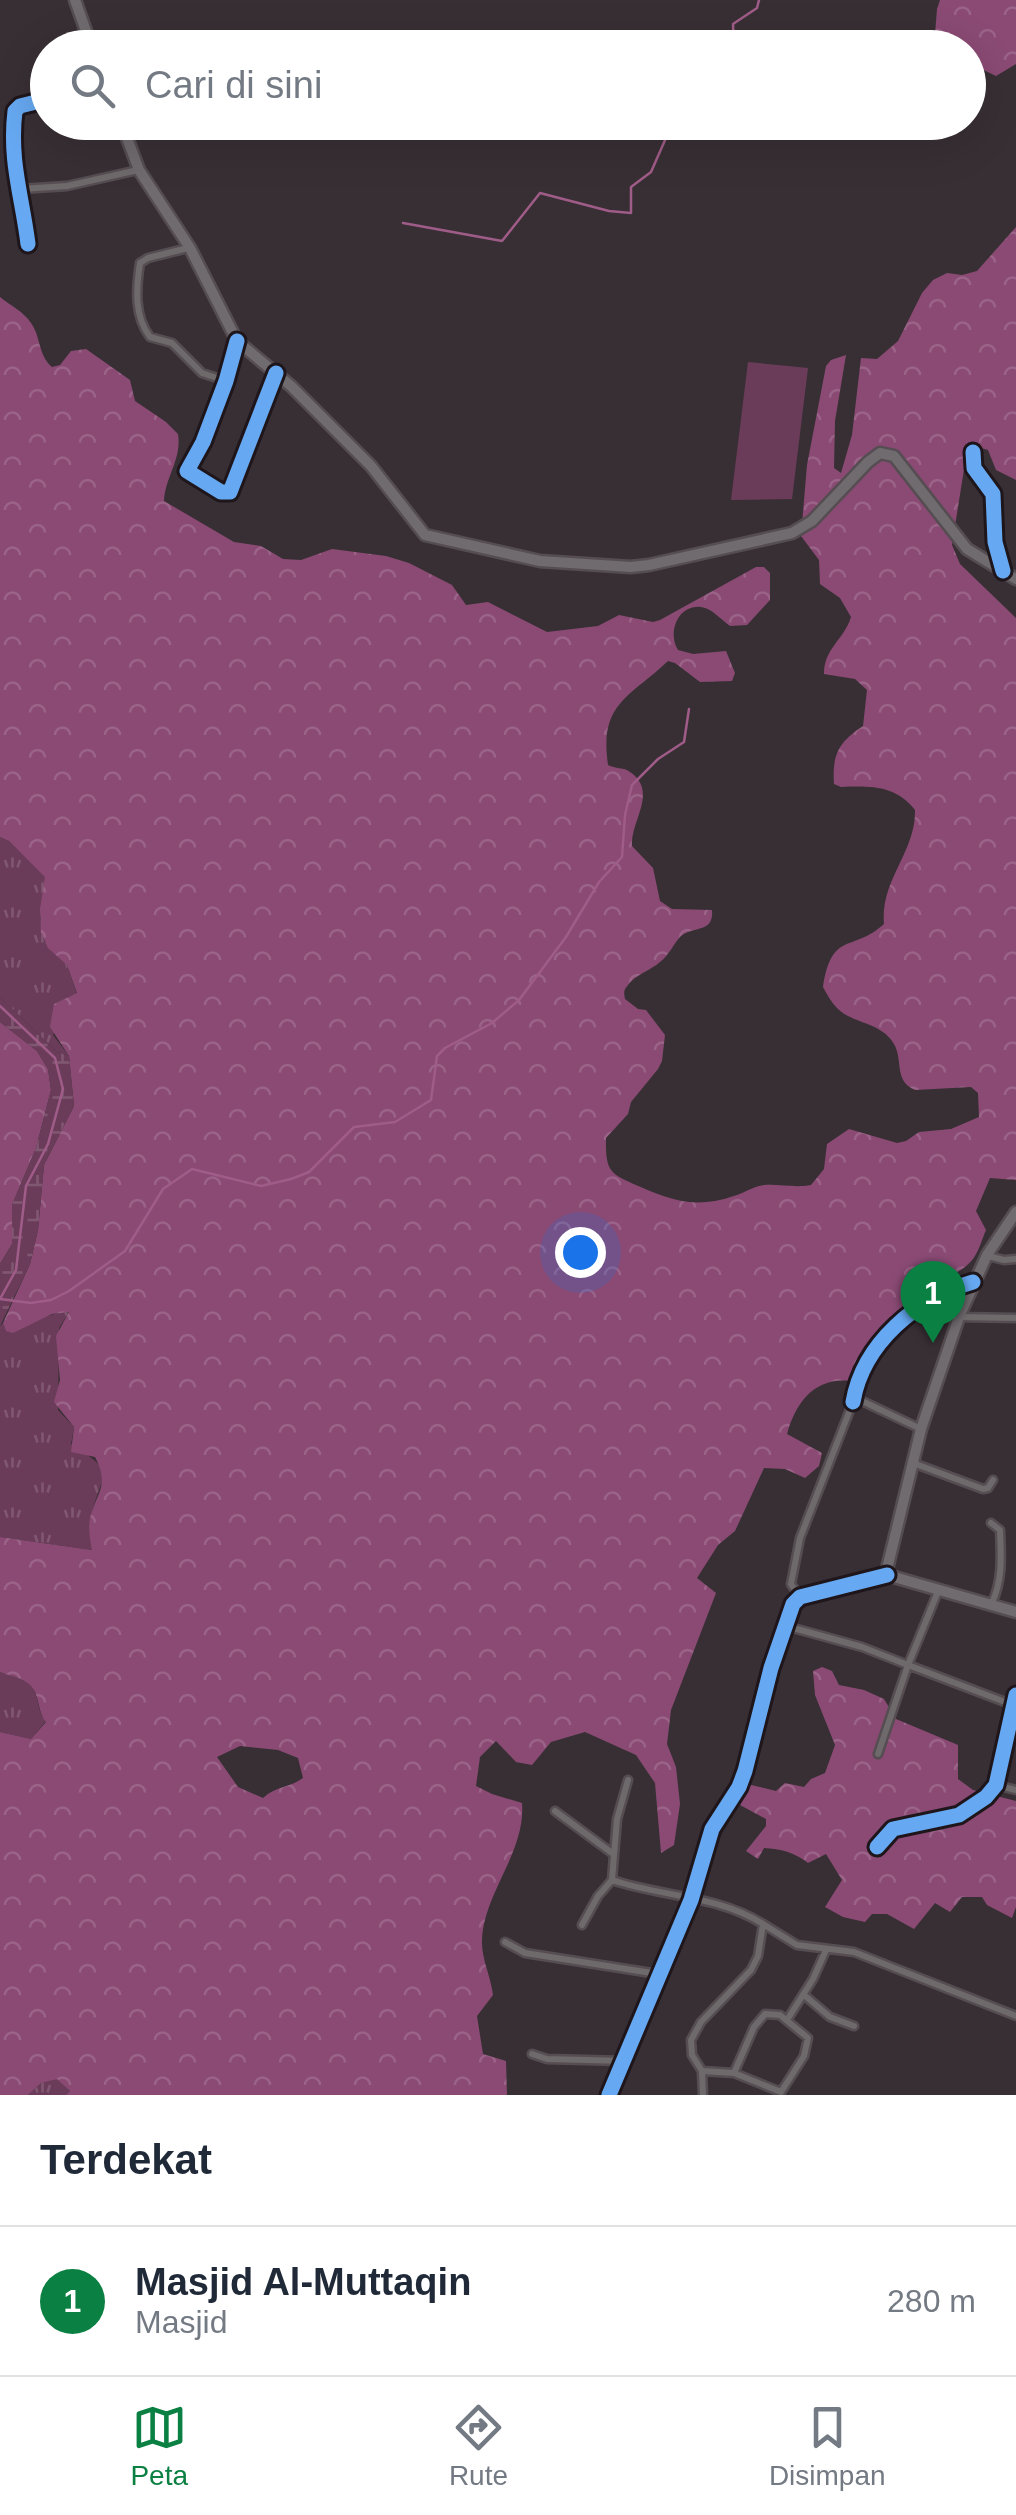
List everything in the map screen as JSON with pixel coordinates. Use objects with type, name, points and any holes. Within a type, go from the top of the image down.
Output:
[{"type":"main road","points":[[75,0],[86,30]]},
{"type":"main road","points":[[128,140],[139,170],[190,248],[237,341],[276,373],[371,466],[425,535],[560,564],[649,564],[792,533],[812,521],[868,462],[887,453],[894,456],[967,549],[1016,579]]},
{"type":"main road","points":[[1016,1212],[987,1256],[959,1316],[912,1463],[887,1574],[1016,1612]]},
{"type":"street","points":[[28,244],[13,157],[15,111],[30,104]]},
{"type":"street","points":[[21,189],[67,186],[139,170]]},
{"type":"street","points":[[190,248],[140,263],[140,318],[150,337],[172,343],[207,376],[226,380]]},
{"type":"street","points":[[237,341],[203,442],[186,469],[230,492],[276,373]]},
{"type":"street","points":[[973,452],[974,468],[994,494],[995,542],[1003,571]]},
{"type":"street","points":[[987,1256],[1016,1260]]},
{"type":"street","points":[[800,1597],[791,1584],[796,1552],[865,1365],[896,1327],[934,1296],[973,1282]]},
{"type":"street","points":[[959,1316],[1016,1318]]},
{"type":"street","points":[[853,1402],[862,1401],[922,1429]]},
{"type":"street","points":[[912,1463],[984,1488],[992,1480]]},
{"type":"street","points":[[991,1523],[1000,1530],[1002,1560],[992,1603]]},
{"type":"street","points":[[609,2095],[692,1896],[712,1829],[745,1771],[760,1706],[793,1604],[800,1597],[887,1574]]},
{"type":"street","points":[[878,1754],[908,1665],[940,1588]]},
{"type":"street","points":[[786,1626],[862,1647],[1012,1705]]},
{"type":"street","points":[[876,1847],[893,1829],[958,1815],[978,1804],[996,1785],[1016,1696]]},
{"type":"street","points":[[582,1925],[612,1880],[612,1853],[628,1780]]},
{"type":"street","points":[[996,1785],[1016,1790]]},
{"type":"street","points":[[555,1811],[612,1853]]},
{"type":"street","points":[[612,1880],[640,1889],[692,1896],[749,1916],[798,1945],[846,1950],[896,1966],[1016,2016]]},
{"type":"street","points":[[703,2095],[702,2071],[692,2054],[692,2040],[701,2022],[751,1970],[758,1956],[763,1924]]},
{"type":"street","points":[[505,1942],[525,1952],[658,1974]]},
{"type":"street","points":[[788,2020],[826,1950]]},
{"type":"street","points":[[804,1995],[830,2017],[854,2026]]},
{"type":"street","points":[[702,2071],[734,2073],[770,2090],[784,2091],[809,2042],[806,2034],[788,2020],[772,2012],[766,2014],[754,2027],[734,2073]]},
{"type":"street","points":[[532,2054],[560,2060],[624,2061]]},
{"type":"green space","points":[[940,0],[1016,0],[1016,64],[996,76],[986,71],[986,30],[935,30]]},
{"type":"green space","points":[[1016,227],[1016,480],[996,470],[988,450],[968,444],[952,545],[960,564],[1016,618],[1016,1180],[990,1178],[976,1211],[986,1230],[973,1259],[919,1294],[898,1313],[871,1344],[850,1381],[827,1383],[802,1402],[787,1434],[822,1453],[819,1466],[805,1478],[785,1469],[764,1468],[735,1531],[718,1545],[697,1578],[716,1593],[671,1710],[667,1744],[676,1767],[680,1804],[674,1845],[661,1853],[655,1783],[636,1755],[585,1732],[551,1742],[532,1765],[516,1762],[496,1741],[480,1757],[476,1786],[522,1803],[518,1838],[484,1922],[482,1947],[493,1995],[477,2016],[483,2054],[506,2061],[507,2095],[66,2095],[70,2091],[57,2079],[41,2083],[28,2095],[0,2095],[0,1732],[31,1739],[46,1722],[31,1686],[0,1672],[0,1537],[92,1550],[90,1518],[102,1475],[95,1457],[71,1452],[74,1427],[54,1402],[60,1380],[56,1336],[69,1312],[52,1314],[13,1333],[6,1331],[3,1323],[30,1264],[38,1230],[44,1165],[74,1106],[69,1056],[50,1027],[54,1004],[77,993],[67,965],[48,948],[41,933],[45,877],[0,837],[0,297],[31,323],[52,367],[60,365],[71,351],[86,349],[130,380],[135,401],[178,434],[178,452],[164,501],[234,542],[261,546],[283,559],[301,560],[332,549],[386,556],[452,585],[466,605],[488,602],[547,632],[598,626],[619,615],[653,622],[756,567],[764,567],[770,573],[770,600],[747,625],[730,626],[713,612],[693,607],[681,615],[674,628],[678,650],[693,654],[726,651],[735,673],[732,681],[700,682],[668,661],[620,704],[608,728],[606,744],[608,765],[630,772],[642,788],[632,846],[653,868],[660,901],[672,909],[712,910],[710,923],[685,933],[663,959],[625,990],[625,999],[646,1010],[665,1035],[658,1069],[631,1102],[628,1114],[606,1138],[607,1159],[613,1172],[624,1179],[666,1197],[698,1202],[721,1200],[764,1185],[811,1185],[824,1169],[827,1144],[849,1129],[897,1143],[919,1132],[951,1129],[979,1117],[978,1093],[971,1087],[915,1090],[908,1086],[892,1041],[880,1030],[843,1013],[823,987],[827,969],[838,950],[884,924],[887,894],[910,839],[915,810],[891,791],[834,784],[839,750],[863,726],[867,690],[855,679],[824,674],[827,657],[851,617],[840,598],[820,584],[819,560],[801,536],[807,465],[826,366],[846,355],[835,421],[834,468],[841,473],[852,435],[861,358],[877,359],[898,341],[922,293],[933,280],[947,273],[977,271]],"holes":[[[240,1746],[278,1750],[298,1758],[303,1778],[263,1798],[238,1787],[217,1757]]]},
{"type":"green space","points":[[748,362],[808,368],[792,499],[731,500]]},
{"type":"green space","points":[[0,837],[46,877],[40,918],[44,941],[67,965],[77,994],[68,997],[53,1035],[69,1056],[57,1052],[0,997]]},
{"type":"green space","points":[[0,997],[57,1052],[69,1056],[74,1106],[44,1165],[38,1230],[30,1264],[0,1326],[0,1264],[12,1244],[12,1205],[36,1148],[51,1090],[48,1069],[37,1051],[0,1022]]},
{"type":"green space","points":[[0,1022],[37,1051],[48,1069],[51,1090],[36,1148],[12,1205],[12,1244],[0,1264]]},
{"type":"green space","points":[[69,1312],[59,1328],[58,1410],[74,1427],[71,1444],[96,1462],[103,1475],[90,1521],[93,1550],[0,1537],[0,1326],[3,1323],[6,1331]]},
{"type":"green space","points":[[822,1667],[832,1671],[839,1685],[884,1699],[896,1719],[958,1745],[958,1779],[973,1790],[1016,1801],[1016,1907],[1012,1918],[987,1905],[982,1897],[962,1897],[950,1912],[935,1903],[914,1929],[887,1914],[872,1914],[865,1922],[843,1917],[825,1907],[842,1880],[826,1854],[808,1863],[782,1850],[764,1848],[758,1859],[746,1851],[766,1826],[766,1819],[740,1805],[747,1784],[776,1791],[785,1783],[804,1787],[825,1773],[835,1745],[815,1695],[813,1671]]},
{"type":"green space","points":[[0,1672],[23,1680],[34,1690],[46,1721],[31,1739],[0,1732]]},
{"type":"green space","points":[[57,2078],[70,2091],[66,2095],[28,2095],[41,2083]]},
{"type":"waterway","points":[[733,30],[733,24],[757,8],[759,0]]},
{"type":"waterway","points":[[403,223],[502,241],[540,193],[631,213],[631,187],[651,172],[665,140]]},
{"type":"waterway","points":[[0,1006],[55,1058],[63,1089],[48,1144],[26,1186],[16,1270],[0,1299],[31,1303],[51,1300],[69,1291],[125,1251],[163,1189],[192,1169],[261,1186],[291,1179],[309,1172],[354,1127],[395,1122],[431,1100],[437,1056],[492,1023],[519,1000],[566,937],[599,882],[622,857],[632,785],[658,759],[684,742],[689,709]]},
{"type":"cycle path","points":[[28,244],[14,129],[15,111],[30,104]]},
{"type":"cycle path","points":[[237,341],[203,442],[187,471],[221,492],[230,492],[276,373]]},
{"type":"cycle path","points":[[973,452],[974,468],[993,494],[995,542],[1003,571]]},
{"type":"cycle path","points":[[853,1402],[868,1361],[896,1326],[932,1299],[973,1282]]},
{"type":"cycle path","points":[[609,2095],[691,1900],[712,1829],[745,1771],[771,1668],[793,1604],[800,1597],[887,1575]]},
{"type":"cycle path","points":[[877,1847],[893,1829],[959,1815],[986,1797],[996,1785],[1016,1695]]},
{"type":"place","name":"Masjid Al-Muttaqin","points":[[933,1343]]}]
